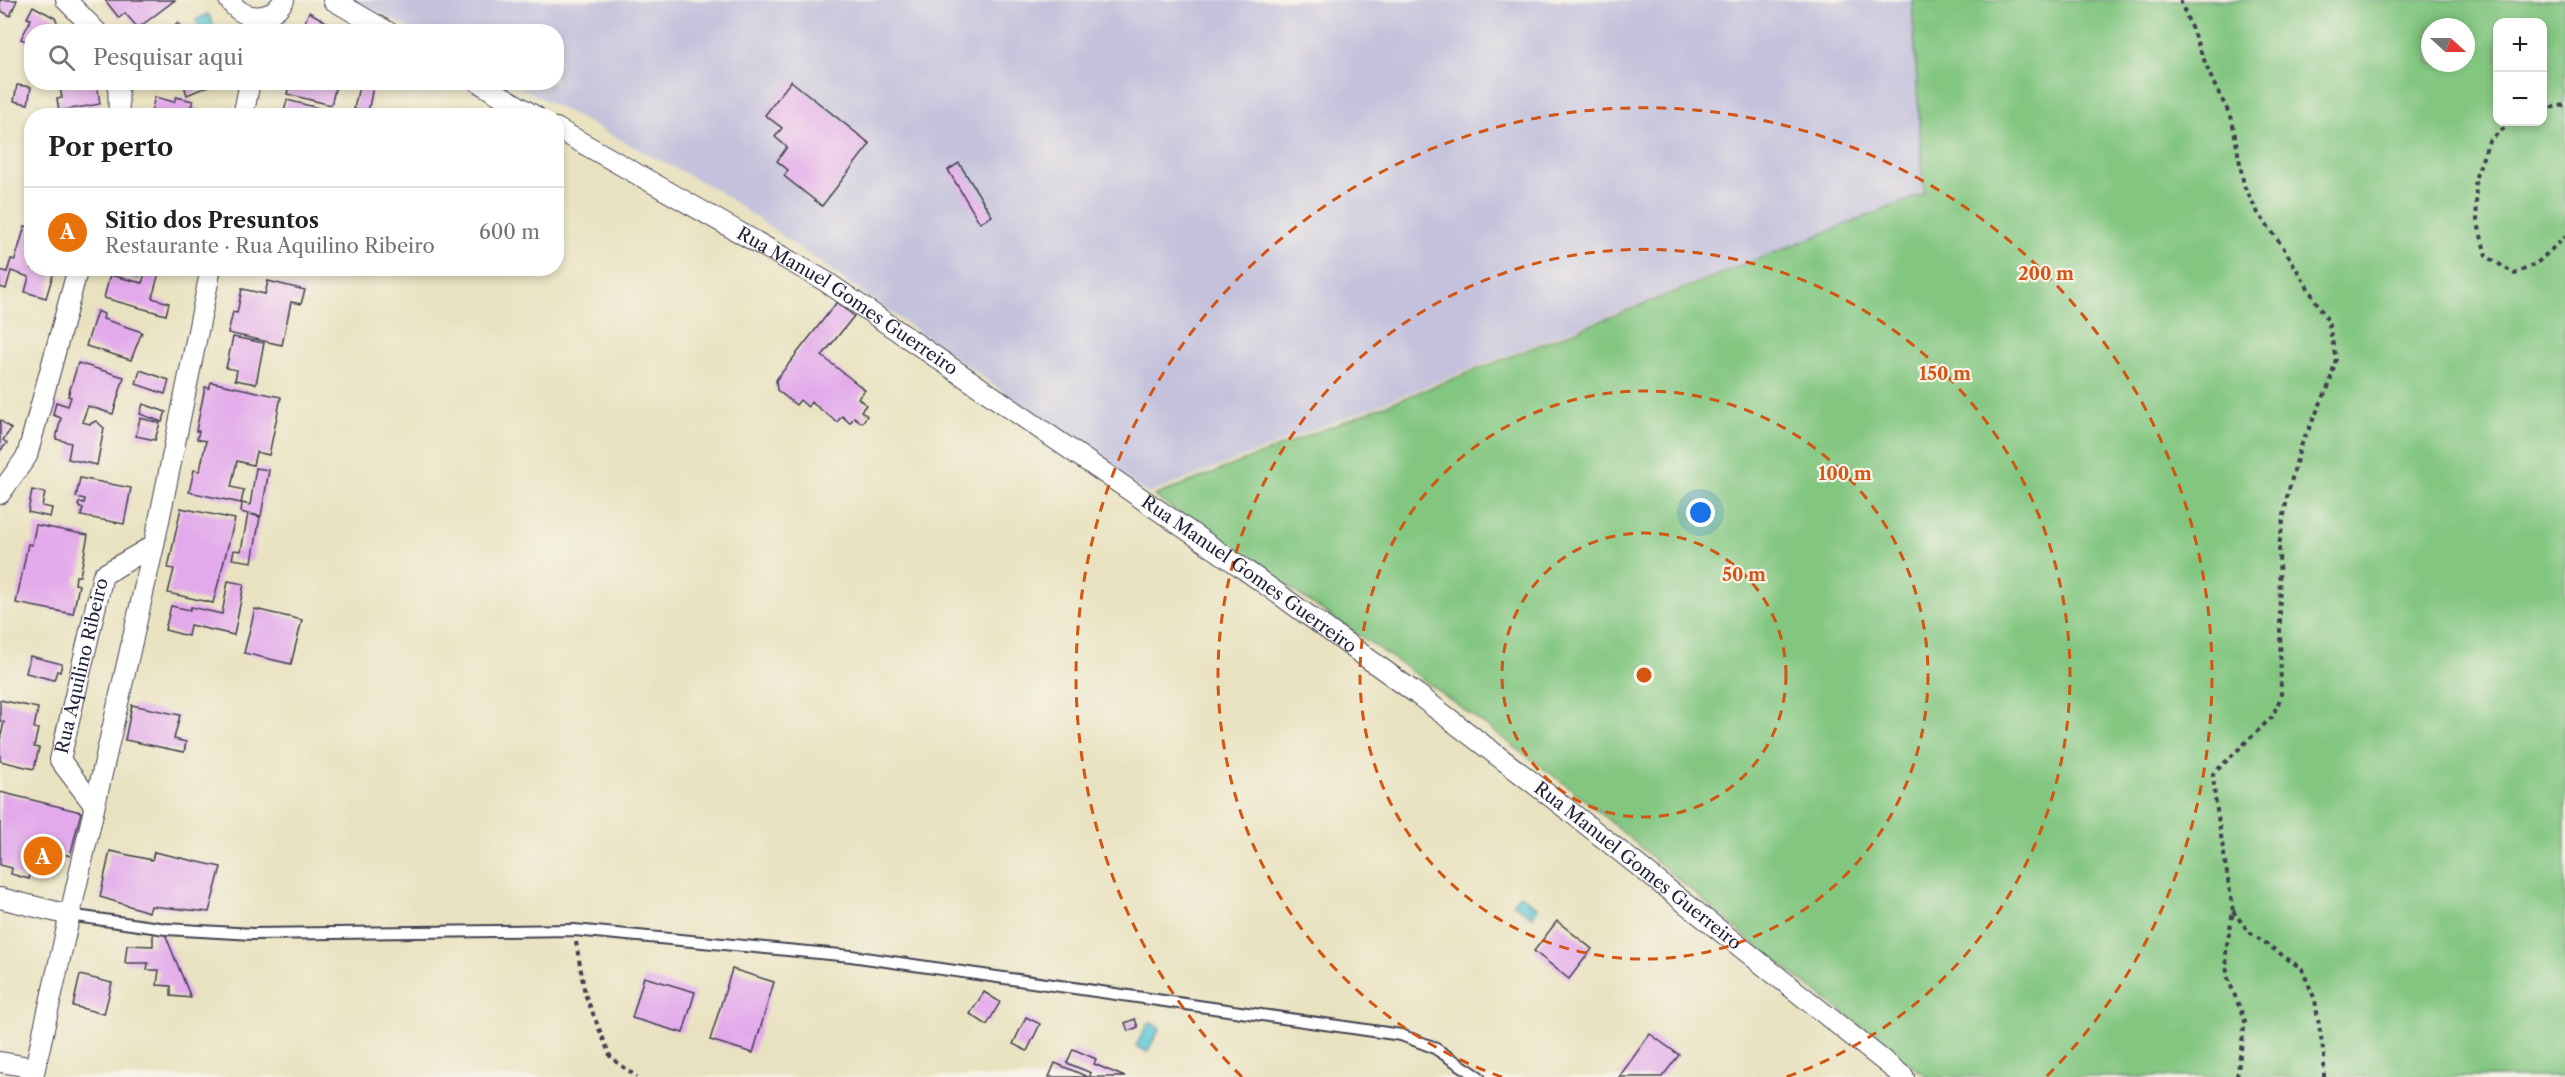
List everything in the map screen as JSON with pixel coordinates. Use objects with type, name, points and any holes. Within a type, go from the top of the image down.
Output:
[{"type":"street","points":[[66,0],[89,24]]},
{"type":"street","points":[[333,0],[374,24]]},
{"type":"street","points":[[232,4],[249,16],[258,17],[267,16],[282,3]]},
{"type":"street","points":[[272,24],[282,3]]},
{"type":"street","points":[[232,4],[241,24]]},
{"type":"street","points":[[118,90],[119,108]]},
{"type":"street","points":[[245,108],[248,90]]},
{"type":"street","points":[[491,90],[522,108]]},
{"type":"street","name":"Rua Manuel Gomes Guerreiro","points":[[564,133],[825,281],[1244,569],[1417,694],[1563,806],[1904,1077]]},
{"type":"street","points":[[0,494],[27,456],[76,276]]},
{"type":"street","points":[[0,1062],[34,1073],[154,545],[209,276]]},
{"type":"street","name":"Rua Aquilino Ribeiro","points":[[94,805],[60,760],[103,575],[154,545]]},
{"type":"street","points":[[0,898],[69,915]]},
{"type":"lane","points":[[69,915],[166,929],[253,934],[574,930],[851,956],[1401,1035],[1432,1047],[1479,1077]]},
{"type":"path","points":[[2180,0],[2213,82],[2232,119],[2244,186],[2258,213],[2283,247],[2328,321],[2336,358],[2329,385],[2300,448],[2287,497],[2279,546],[2281,697],[2272,717],[2213,774],[2233,911],[2226,950],[2227,976],[2245,1021],[2237,1077]]},
{"type":"path","points":[[2547,108],[2565,105]]},
{"type":"path","points":[[2507,126],[2490,141],[2475,179],[2477,219],[2486,256],[2515,274],[2537,263],[2565,237]]},
{"type":"path","points":[[2233,911],[2248,931],[2302,969],[2314,1000],[2324,1056],[2324,1077]]},
{"type":"path","points":[[574,930],[585,994],[611,1058],[637,1077]]},
{"type":"shaded area","points":[[355,0],[1912,0],[1924,194],[1148,494],[717,190],[564,110],[564,108],[525,90],[564,90],[564,24],[401,24]]},
{"type":"green space","points":[[1912,0],[2565,0],[2565,1077],[1927,1077],[1758,947],[1573,790],[1413,672],[1154,496],[1924,194]]},
{"type":"water","points":[[208,14],[213,24],[198,24],[196,20]]},
{"type":"water","points":[[1520,894],[1538,908],[1532,917],[1513,903]]},
{"type":"water","points":[[1149,1022],[1160,1028],[1147,1052],[1136,1046]]},
{"type":"building","points":[[0,0],[17,0],[10,16],[0,10]]},
{"type":"building","points":[[105,0],[175,0],[143,24],[135,24],[125,13],[119,18]]},
{"type":"building","points":[[33,6],[55,18],[58,24],[28,24],[31,19],[27,18]]},
{"type":"building","points":[[309,12],[330,24],[304,24]]},
{"type":"building","points":[[791,81],[870,144],[822,206],[784,176],[788,170],[777,161],[787,147],[775,137],[782,128],[765,115]]},
{"type":"building","points":[[17,85],[24,86],[24,90],[30,90],[28,104],[14,101]]},
{"type":"building","points":[[60,90],[98,90],[100,104],[58,108],[57,99],[62,98]]},
{"type":"building","points":[[185,90],[199,90],[187,95]]},
{"type":"building","points":[[288,90],[335,90],[331,105],[287,94]]},
{"type":"building","points":[[358,90],[372,90],[369,108],[354,108]]},
{"type":"building","points":[[155,97],[174,102],[176,97],[193,101],[191,106],[198,108],[152,108]]},
{"type":"building","points":[[287,100],[318,108],[285,108]]},
{"type":"building","points":[[959,163],[992,216],[980,223],[948,170]]},
{"type":"building","points":[[24,229],[24,275],[11,271],[6,289],[0,287],[0,270],[7,272],[11,259],[15,260]]},
{"type":"building","points":[[26,276],[53,276],[46,298],[25,292],[29,277]]},
{"type":"building","points":[[110,276],[142,283],[144,276],[158,276],[152,298],[169,303],[166,315],[104,298]]},
{"type":"building","points":[[268,281],[305,290],[301,304],[291,302],[282,345],[228,333],[233,312],[237,313],[242,289],[265,294]]},
{"type":"building","points":[[837,302],[854,316],[822,356],[865,390],[858,398],[866,405],[861,411],[867,416],[862,423],[854,417],[850,423],[842,416],[837,422],[811,402],[808,407],[800,400],[796,405],[777,390],[776,380]]},
{"type":"building","points":[[97,311],[104,314],[103,319],[142,332],[131,360],[86,346]]},
{"type":"building","points":[[233,337],[264,343],[256,384],[235,380],[237,370],[226,368]]},
{"type":"building","points":[[78,363],[124,377],[113,414],[88,406],[82,422],[90,424],[96,421],[104,428],[97,465],[68,459],[71,443],[56,439],[61,418],[53,415],[56,402],[68,406],[71,397],[68,396]]},
{"type":"building","points":[[140,370],[169,380],[165,394],[136,384]]},
{"type":"building","points":[[211,382],[281,397],[269,455],[256,452],[253,465],[237,461],[231,487],[244,490],[241,503],[189,492],[194,470],[200,471],[206,441],[197,439],[199,431],[196,431],[205,387],[209,388]]},
{"type":"building","points":[[143,404],[166,412],[162,422],[140,414]]},
{"type":"building","points":[[140,418],[160,423],[155,440],[136,436]]},
{"type":"building","points":[[0,420],[11,429],[3,440],[7,443],[0,451]]},
{"type":"building","points":[[256,468],[269,470],[261,516],[250,514],[260,517],[252,562],[232,559],[234,550],[241,551],[248,514],[241,512],[242,503],[250,505]]},
{"type":"building","points":[[80,478],[131,488],[124,524],[81,516],[83,508],[78,505],[80,502],[84,503],[85,499],[76,497]]},
{"type":"building","points":[[32,490],[45,493],[42,506],[52,508],[50,517],[28,512]]},
{"type":"building","points":[[181,508],[235,519],[213,603],[168,593],[174,569],[168,568]]},
{"type":"building","points":[[36,525],[88,535],[80,576],[76,576],[75,584],[79,585],[73,614],[16,603],[28,544],[32,545]]},
{"type":"building","points":[[228,581],[244,584],[234,635],[190,625],[188,636],[165,630],[171,606],[190,610],[191,607],[222,614]]},
{"type":"building","points":[[255,609],[302,620],[291,664],[244,653]]},
{"type":"building","points":[[30,656],[62,664],[60,672],[57,671],[54,680],[26,673]]},
{"type":"building","points":[[0,700],[38,708],[34,728],[38,729],[34,747],[39,748],[34,769],[0,761],[0,740],[4,722],[0,721]]},
{"type":"building","points":[[132,705],[180,715],[174,739],[186,742],[184,752],[125,740]]},
{"type":"building","points":[[0,792],[81,812],[70,856],[57,852],[53,868],[44,866],[42,873],[31,871],[29,879],[11,874],[12,868],[0,865]]},
{"type":"building","points":[[110,851],[152,860],[154,852],[221,867],[209,912],[151,906],[149,912],[100,897]]},
{"type":"building","points":[[1557,921],[1592,949],[1569,979],[1534,951]]},
{"type":"building","points":[[153,933],[165,934],[191,998],[171,996],[171,986],[157,985],[159,970],[147,970],[148,963],[125,963],[127,945],[153,946]]},
{"type":"building","points":[[732,969],[774,982],[753,1053],[710,1040]]},
{"type":"building","points":[[80,975],[112,983],[104,1014],[73,1006]]},
{"type":"building","points":[[644,977],[695,992],[683,1033],[632,1018]]},
{"type":"building","points":[[984,992],[1000,1002],[987,1025],[970,1014]]},
{"type":"building","points":[[1026,1017],[1040,1024],[1027,1051],[1013,1044]]},
{"type":"building","points":[[1135,1019],[1138,1027],[1128,1031],[1125,1023]]},
{"type":"building","points":[[1650,1034],[1679,1055],[1662,1077],[1619,1077]]},
{"type":"building","points":[[1073,1049],[1096,1059],[1094,1064],[1125,1077],[1089,1077],[1091,1073],[1067,1063]]},
{"type":"building","points":[[1055,1063],[1088,1077],[1049,1077]]},
{"type":"place","name":"Sitio dos Presuntos","points":[[43,856]]}]
